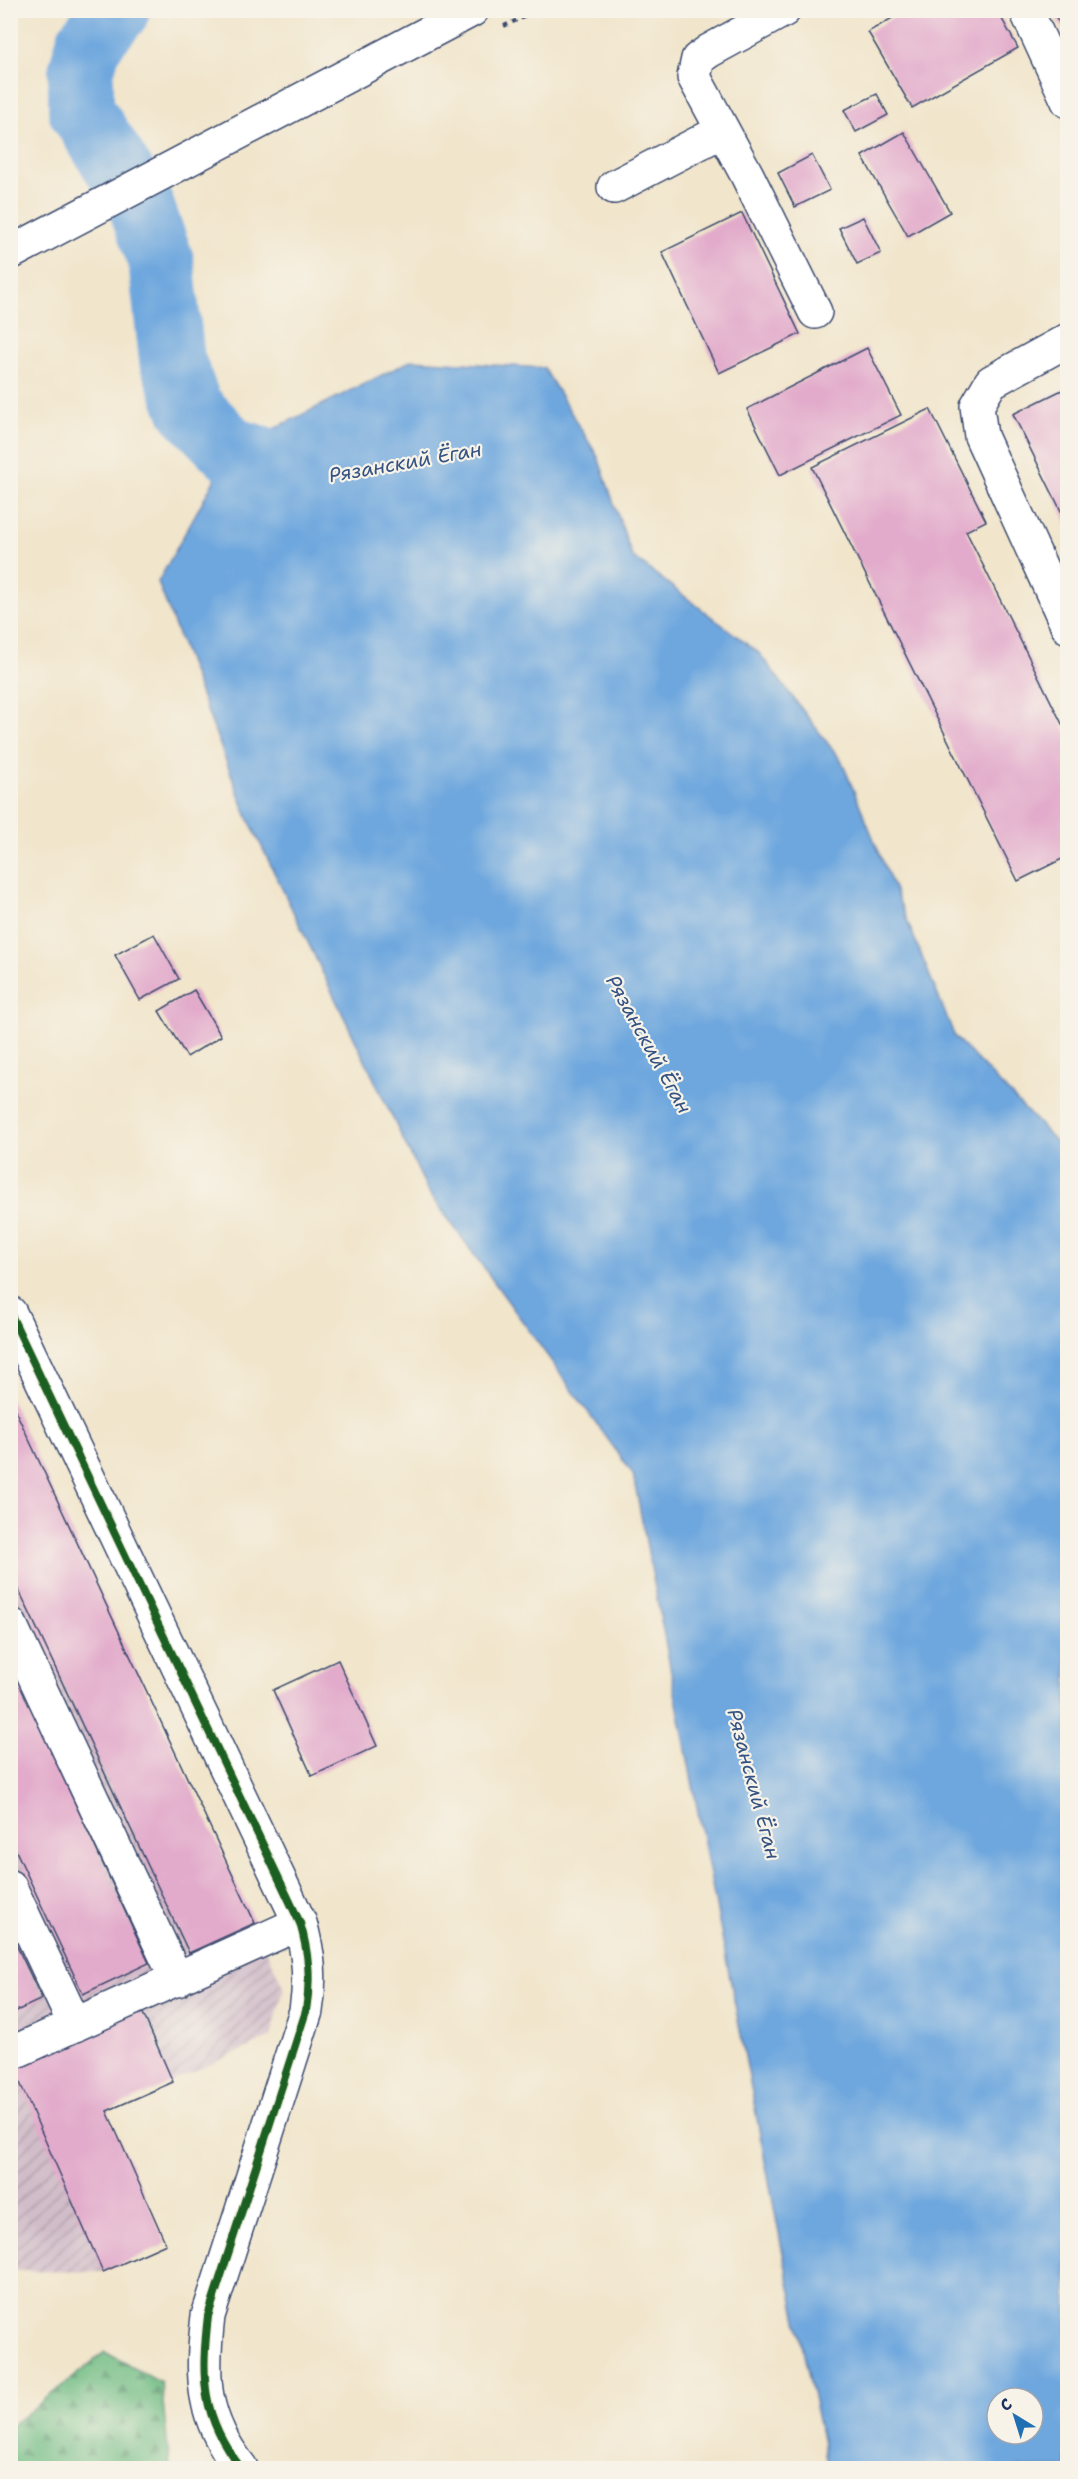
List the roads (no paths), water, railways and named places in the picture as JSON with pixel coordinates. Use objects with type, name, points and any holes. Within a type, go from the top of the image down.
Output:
[{"type":"street","points":[[10,253],[472,10]]},
{"type":"street","points":[[784,10],[698,59],[694,77],[747,175],[815,312]]},
{"type":"street","points":[[1026,10],[1068,100]]},
{"type":"street","points":[[614,187],[722,131]]},
{"type":"street","points":[[1068,340],[1018,364],[991,382],[977,406],[981,436],[1068,627]]},
{"type":"street","points":[[10,1313],[300,1923],[308,1948],[311,1981],[306,2011],[208,2316],[202,2363],[206,2401],[221,2438],[241,2469]]},
{"type":"street","points":[[10,1624],[177,1980]]},
{"type":"street","points":[[10,1887],[75,2025]]},
{"type":"street","points":[[10,2054],[300,1923]]},
{"type":"water","points":[[412,360],[544,368],[598,457],[632,556],[759,653],[842,762],[955,1037],[1067,1153],[1067,2468],[828,2468],[782,2249],[633,1474],[428,1191],[247,816],[158,582],[231,450]]},
{"type":"waterway","name":"Рязанский Ёган","points":[[117,10],[89,43],[81,72],[81,110],[140,203],[161,261],[172,360],[190,408],[231,450],[320,476]]}]
